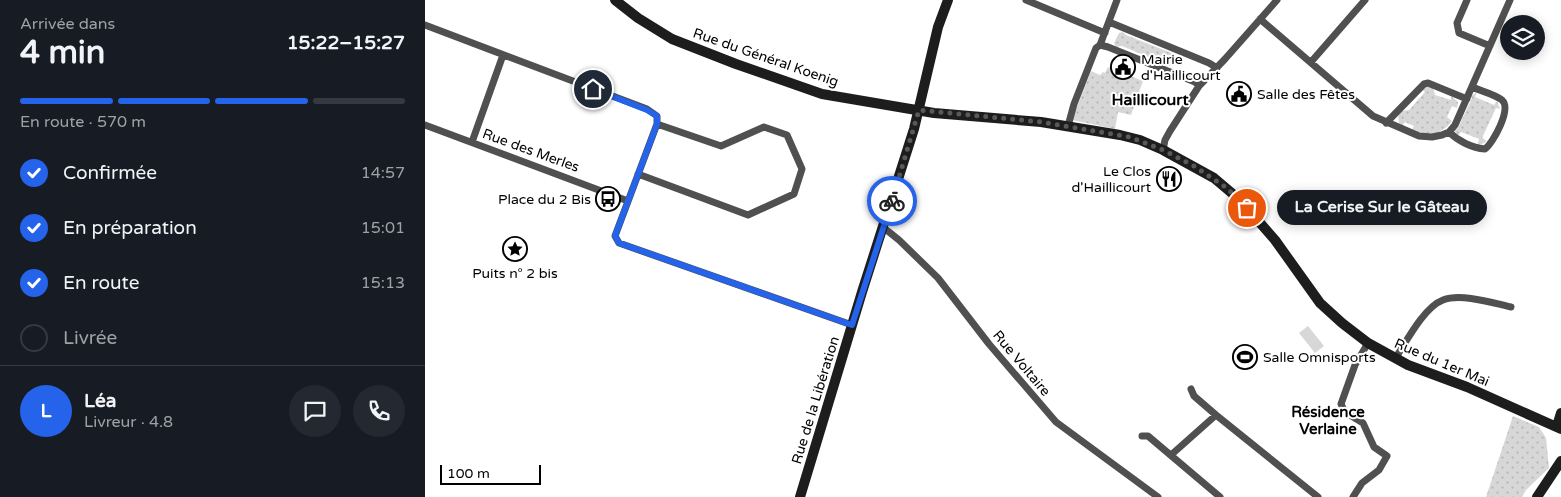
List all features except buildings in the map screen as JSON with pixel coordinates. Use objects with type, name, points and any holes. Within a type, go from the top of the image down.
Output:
[{"type":"street","name":"Rue du Général Koenig","points":[[615,0],[638,18],[672,39],[744,67],[822,94],[919,110]]},
{"type":"street","name":"Rue de la Libération","points":[[800,497],[852,325],[884,228],[919,110],[938,27],[948,0]]},
{"type":"street","points":[[1026,0],[1105,33]]},
{"type":"street","points":[[1068,126],[1096,48],[1100,45],[1117,0]]},
{"type":"street","points":[[1163,150],[1165,140],[1170,131],[1199,86],[1261,20],[1277,0]]},
{"type":"street","points":[[1311,62],[1365,0]]},
{"type":"street","points":[[1467,0],[1457,23],[1459,33],[1490,46]]},
{"type":"street","points":[[1261,20],[1373,116],[1419,136],[1432,138],[1449,132],[1455,125],[1510,0]]},
{"type":"street","points":[[1109,22],[1217,68]]},
{"type":"street","points":[[425,25],[647,110],[657,116],[657,124],[615,236],[619,243],[852,325]]},
{"type":"street","points":[[1100,45],[1195,82],[1199,86]]},
{"type":"street","points":[[472,142],[503,55]]},
{"type":"street","points":[[1386,123],[1424,84],[1428,83],[1467,99]]},
{"type":"street","points":[[1449,132],[1456,139],[1479,148],[1485,149],[1490,145],[1505,112],[1505,106],[1502,100],[1472,87]]},
{"type":"street","name":"Rue du 1er Mai","points":[[919,110],[1068,126],[1130,137],[1163,150],[1214,178],[1240,200],[1275,240],[1320,303],[1368,343],[1395,359],[1467,387],[1559,428]]},
{"type":"street","points":[[638,174],[748,215],[793,194],[802,169],[787,135],[764,127],[721,146],[657,124]]},
{"type":"street","name":"Rue des Merles","points":[[425,125],[629,201]]},
{"type":"street","name":"Rue Voltaire","points":[[884,228],[938,278],[989,344],[1056,422],[1158,497]]},
{"type":"street","points":[[1395,359],[1427,313],[1435,304],[1445,299],[1481,300],[1511,307]]},
{"type":"street","points":[[1353,497],[1363,483],[1379,470],[1387,456],[1373,446],[1363,422],[1345,412],[1341,404],[1355,365],[1368,343]]},
{"type":"street","points":[[1191,389],[1194,396],[1216,415],[1318,497]]},
{"type":"street","points":[[1559,428],[1561,413]]},
{"type":"street","points":[[1171,455],[1216,415]]},
{"type":"street","points":[[1142,436],[1148,436],[1220,497]]},
{"type":"street","points":[[1537,497],[1561,461]]},
{"type":"shaded area","points":[[1123,32],[1126,35],[1174,54],[1170,66],[1122,46],[1116,47],[1114,43],[1119,33]]},
{"type":"shaded area","points":[[1108,67],[1143,81],[1131,115],[1118,112],[1115,129],[1072,120],[1091,71],[1100,75],[1103,72],[1105,73]]},
{"type":"shaded area","points":[[1433,87],[1435,95],[1451,100],[1451,96],[1458,102],[1457,108],[1452,106],[1447,117],[1452,121],[1439,132],[1425,133],[1412,131],[1414,126],[1405,122],[1402,126],[1399,123],[1398,114],[1401,111],[1409,110],[1425,92],[1421,89]]},
{"type":"shaded area","points":[[1477,92],[1475,97],[1494,105],[1497,101],[1500,109],[1496,108],[1482,138],[1487,141],[1482,144],[1478,144],[1479,139],[1461,132],[1458,136],[1454,130],[1458,128],[1472,98],[1470,97]]},
{"type":"shaded area","points":[[1308,326],[1324,346],[1315,353],[1299,333]]},
{"type":"shaded area","points":[[1513,416],[1539,427],[1546,438],[1549,468],[1526,490],[1522,497],[1486,497]]},
{"type":"way so far","points":[[892,201],[915,129],[919,110],[934,113],[1041,122],[1130,137],[1163,150],[1214,178],[1247,208]]},
{"type":"place","name":"Mairie d'Haillicourt","points":[[1123,67]]},
{"type":"place","name":"Salle des Fêtes","points":[[1239,94]]},
{"type":"place","name":"Le Clos d'Haillicourt","points":[[1169,179]]},
{"type":"place","name":"Place du 2 Bis","points":[[608,199]]},
{"type":"place","name":"La Cerise Sur le Gâteau","points":[[1247,208]]},
{"type":"place","name":"Puits n° 2 bis","points":[[515,249]]},
{"type":"place","name":"Salle Omnisports","points":[[1245,357]]},
{"type":"district","name":"Haillicourt","points":[[1150,99]]},
{"type":"district","name":"Résidence Verlaine","points":[[1328,420]]},
{"type":"route","points":[[593,89],[653,112],[657,116],[657,124],[615,236],[619,243],[852,325],[892,201]]}]
